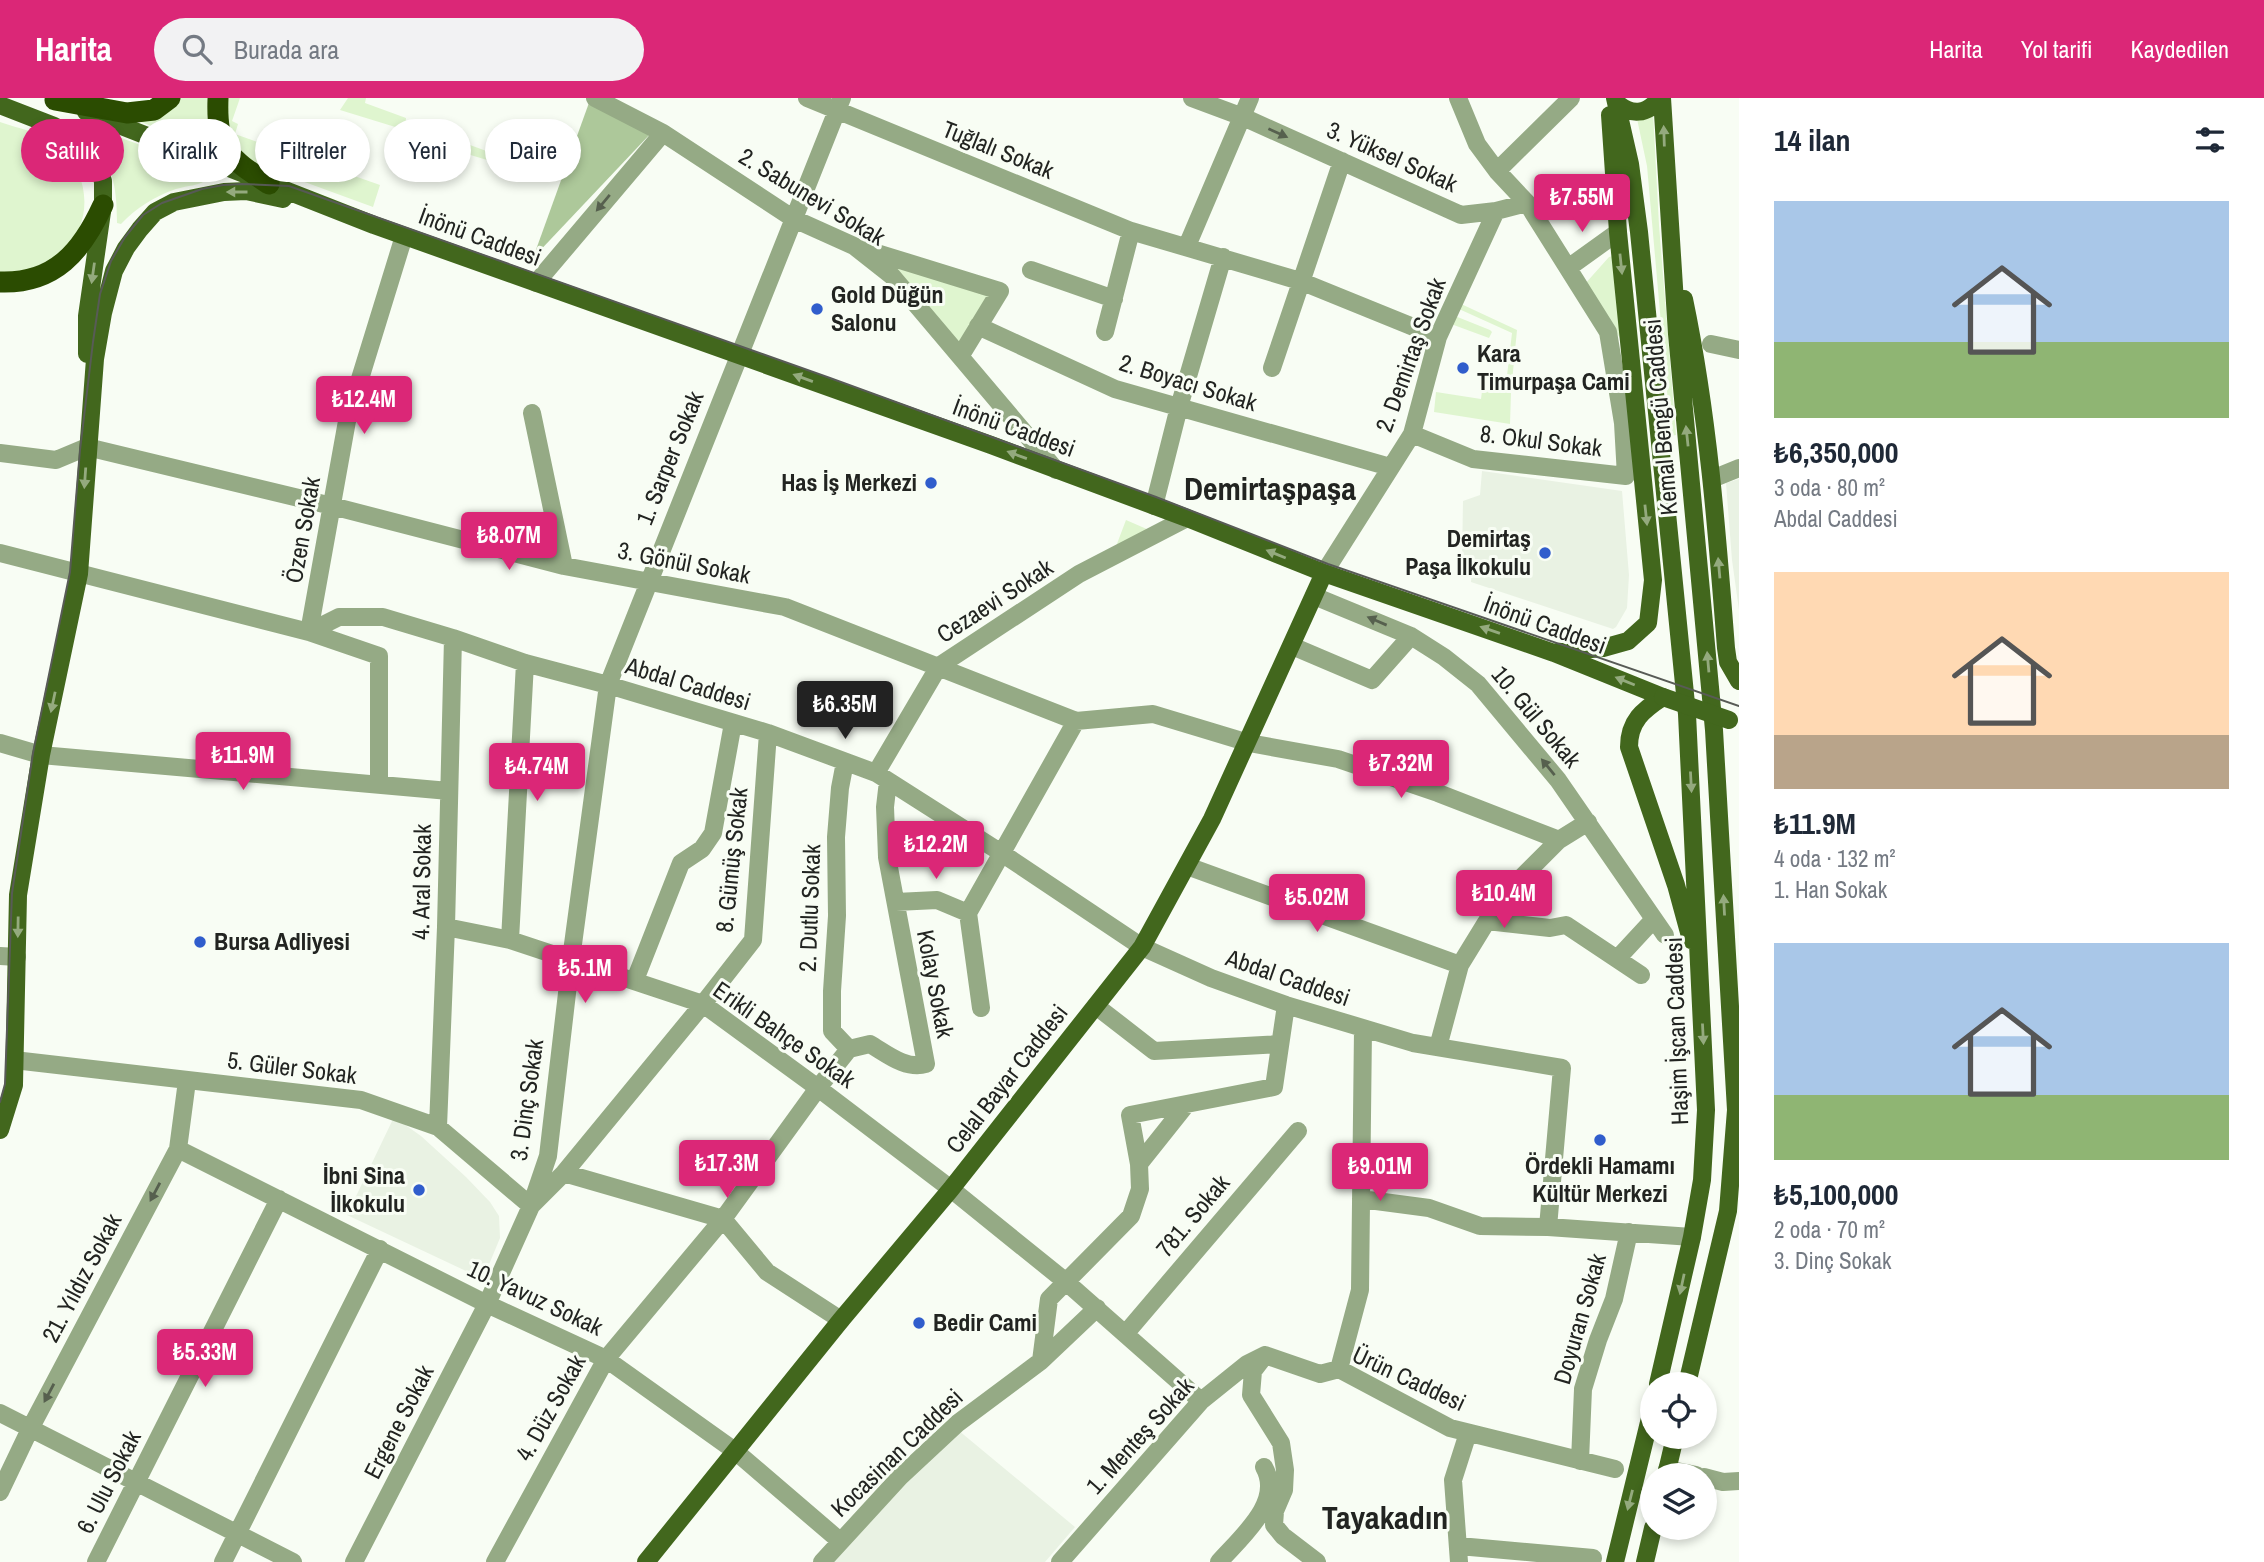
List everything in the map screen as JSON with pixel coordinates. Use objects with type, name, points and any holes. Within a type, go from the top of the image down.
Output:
[{"type":"highway","points":[[53,99],[127,113],[154,110],[170,98]]},
{"type":"highway","points":[[218,98],[222,144],[234,161],[269,184]]},
{"type":"highway","points":[[0,282],[17,283],[58,268],[91,232],[103,205]]},
{"type":"main road","points":[[1613,99],[1629,111],[1637,112],[1653,106],[1661,98]]},
{"type":"main road","name":"Kemal Bengü Caddesi","points":[[1661,98],[1669,227],[1727,725]]},
{"type":"main road","name":"İnönü Caddesi","points":[[53,99],[374,225],[1056,470],[1187,518],[1324,573],[1554,653],[1727,725]]},
{"type":"main road","points":[[1554,653],[1603,648],[1628,641],[1648,624],[1653,580],[1618,232],[1613,99]]},
{"type":"main road","name":"Kemal Bengü Caddesi","points":[[1613,99],[1630,164],[1639,232],[1687,714]]},
{"type":"main road","points":[[2,106],[75,137],[93,157],[103,181],[103,205],[87,316],[90,410]]},
{"type":"main road","points":[[0,1130],[7,1084],[15,1060],[8,957],[41,755],[79,574],[90,410],[103,313],[114,271],[126,248],[155,212],[174,202],[198,196],[246,191],[374,225]]},
{"type":"main road","points":[[1669,227],[1696,356],[1712,479],[1728,662],[1739,681]]},
{"type":"main road","name":"Celal Bayar Caddesi","points":[[646,1562],[841,1320],[951,1189],[1142,947],[1212,819],[1324,573]]},
{"type":"main road","points":[[1663,697],[1640,712],[1632,725],[1629,747],[1676,885],[1691,940],[1701,995]]},
{"type":"main road","name":"Haşim İşcan Caddesi","points":[[1661,1372],[1692,1237],[1702,1180],[1706,1110],[1687,714]]},
{"type":"main road","points":[[1690,1372],[1728,1211],[1737,1111],[1727,725]]},
{"type":"main road","points":[[1615,1562],[1643,1449]]},
{"type":"main road","points":[[1644,1562],[1650,1540]]},
{"type":"street","name":"2. Sabunevi Sokak","points":[[595,98],[663,133],[794,219],[854,246],[892,276],[1056,470]]},
{"type":"street","name":"Tuğlalı Sokak","points":[[807,98],[840,104],[1131,232],[1187,246],[1300,281],[1438,337]]},
{"type":"street","name":"3. Yüksel Sokak","points":[[1192,98],[1243,117],[1461,215],[1496,211]]},
{"type":"street","points":[[1187,246],[1250,98]]},
{"type":"street","points":[[1458,98],[1477,144],[1497,171],[1527,202],[1568,268],[1618,232]]},
{"type":"street","points":[[1497,171],[1571,98]]},
{"type":"street","name":"1. Sarper Sokak","points":[[608,685],[840,104]]},
{"type":"street","points":[[536,283],[663,133]]},
{"type":"street","points":[[1272,368],[1342,161]]},
{"type":"street","points":[[1496,211],[1527,202]]},
{"type":"street","name":"2. Demirtaş Sokak","points":[[1324,573],[1412,434],[1438,337],[1496,211]]},
{"type":"street","points":[[1105,332],[1131,232]]},
{"type":"street","name":"Özen Sokak","points":[[309,632],[347,421],[404,236]]},
{"type":"street","points":[[854,246],[1000,291],[961,355]]},
{"type":"street","points":[[1154,506],[1179,407],[1223,257]]},
{"type":"street","name":"8. Okul Sokak","points":[[1412,434],[1473,459],[1626,475],[1616,366],[1608,332],[1568,268]]},
{"type":"street","points":[[1031,270],[1114,299]]},
{"type":"street","name":"2. Boyacı Sokak","points":[[978,326],[1115,389],[1390,467]]},
{"type":"street","points":[[1711,344],[1739,350]]},
{"type":"street","points":[[532,413],[564,566]]},
{"type":"street","points":[[0,453],[56,460],[87,447]]},
{"type":"street","name":"3. Gönül Sokak","points":[[87,447],[564,566],[785,607],[1076,721]]},
{"type":"street","points":[[1712,479],[1739,468]]},
{"type":"street","name":"Cezaevi Sokak","points":[[882,777],[939,666],[1079,574],[1187,518]]},
{"type":"street","points":[[0,553],[309,632],[379,656],[379,784]]},
{"type":"street","name":"10. Gül Sokak","points":[[1314,596],[1411,636],[1444,657],[1478,684],[1524,737],[1588,822],[1665,935]]},
{"type":"street","name":"Abdal Caddesi","points":[[309,632],[339,617],[383,617],[525,663],[768,733],[882,777],[1142,947],[1211,978],[1286,1005],[1413,1043],[1562,1068],[1548,1227]]},
{"type":"street","points":[[1292,646],[1372,680],[1411,636]]},
{"type":"street","name":"4. Aral Sokak","points":[[438,1127],[453,638]]},
{"type":"street","points":[[510,940],[525,663]]},
{"type":"street","name":"3. Dinç Sokak","points":[[487,1304],[531,1206],[548,1156],[570,959],[608,685]]},
{"type":"street","points":[[981,1008],[968,913],[1076,721],[1153,714],[1248,743],[1338,759],[1438,793],[1559,840]]},
{"type":"street","points":[[635,980],[681,863],[702,849],[713,833],[733,723]]},
{"type":"street","name":"8. Gümüş Sokak","points":[[531,1206],[564,1173],[753,940],[768,733]]},
{"type":"street","points":[[0,743],[41,755],[449,791]]},
{"type":"street","name":"2. Dutlu Sokak","points":[[845,762],[836,836],[832,1031],[849,1049]]},
{"type":"street","name":"Kolay Sokak","points":[[849,1049],[870,1044],[897,1060],[916,1067],[926,1064],[887,857],[886,807],[882,777]]},
{"type":"street","points":[[1438,1047],[1460,965],[1507,892],[1559,840],[1588,822]]},
{"type":"street","points":[[1187,866],[1460,965]]},
{"type":"street","points":[[895,902],[937,900],[968,913]]},
{"type":"street","points":[[1618,959],[1654,919]]},
{"type":"street","points":[[1487,922],[1550,929],[1566,925],[1641,975]]},
{"type":"street","name":"Erikli Bahçe Sokak","points":[[446,927],[510,940],[703,1004],[818,1087],[951,1189],[1097,1308],[1201,1401]]},
{"type":"street","points":[[1041,1361],[1049,1299],[1131,1216],[1140,1189],[1139,1164],[1130,1115],[1274,1087],[1286,1005]]},
{"type":"street","points":[[1096,1006],[1154,1051],[1280,1044]]},
{"type":"street","points":[[1339,1369],[1360,1290],[1363,1029]]},
{"type":"street","points":[[818,1087],[849,1049]]},
{"type":"street","name":"5. Güler Sokak","points":[[15,1060],[361,1100],[438,1127],[531,1206]]},
{"type":"street","name":"21. Yıldız Sokak","points":[[0,1492],[30,1429],[178,1149],[187,1081]]},
{"type":"street","name":"4. Düz Sokak","points":[[495,1562],[606,1359],[723,1219],[818,1087]]},
{"type":"street","points":[[1139,1164],[1186,1105]]},
{"type":"street","name":"781. Sokak","points":[[1126,1334],[1298,1131]]},
{"type":"street","name":"10. Yavuz Sokak","points":[[178,1149],[487,1304],[606,1359],[735,1451],[840,1541]]},
{"type":"street","points":[[564,1173],[723,1219],[767,1272],[841,1320]]},
{"type":"street","name":"6. Ulu Sokak","points":[[96,1562],[279,1199]]},
{"type":"street","points":[[1361,1199],[1429,1208],[1480,1226],[1548,1227],[1692,1237]]},
{"type":"street","name":"Doyuran Sokak","points":[[1580,1461],[1583,1389],[1614,1299],[1629,1232]]},
{"type":"street","points":[[223,1562],[380,1249]]},
{"type":"street","name":"Ergene Sokak","points":[[354,1562],[487,1304]]},
{"type":"street","points":[[1041,1361],[1097,1308]]},
{"type":"street","points":[[1265,1355],[1252,1371],[1251,1395],[1281,1443],[1285,1470],[1284,1490],[1275,1511],[1274,1525],[1317,1562]]},
{"type":"street","name":"Ürün Caddesi","points":[[1265,1355],[1320,1374],[1339,1369],[1450,1428],[1615,1469]]},
{"type":"street","name":"1. Menteş Sokak","points":[[1060,1562],[1201,1401],[1247,1364],[1265,1355]]},
{"type":"street","name":"Kocasinan Caddesi","points":[[822,1562],[900,1477],[958,1423],[1041,1361]]},
{"type":"street","points":[[0,1413],[293,1562]]},
{"type":"street","points":[[1468,1433],[1453,1480],[1459,1554],[1593,1558]]},
{"type":"street","points":[[1219,1562],[1254,1521],[1270,1497],[1270,1478],[1264,1467]]},
{"type":"street","points":[[1717,1480],[1739,1481]]},
{"type":"shaded area","name":"Demirtaş Paşa İlkokulu","points":[[1482,471],[1622,491],[1629,575],[1627,608],[1616,627],[1613,629],[1471,582],[1472,566],[1462,560],[1463,501],[1480,495]]},
{"type":"shaded area","points":[[1739,479],[1739,610],[1726,483]]},
{"type":"shaded area","name":"İbni Sina İlkokulu","points":[[394,1117],[421,1136],[466,1177],[490,1202],[499,1216],[500,1238],[483,1279],[347,1215]]},
{"type":"shaded area","points":[[958,1430],[1075,1527],[1045,1562],[828,1562]]},
{"type":"green space","points":[[179,98],[207,98],[207,119],[142,119]]},
{"type":"green space","points":[[225,98],[240,98],[233,119],[226,119]]},
{"type":"green space","points":[[348,98],[366,98],[365,103],[406,119],[384,119],[384,124],[340,110]]},
{"type":"green space","points":[[590,100],[653,131],[533,258],[560,182],[581,182],[581,125]]},
{"type":"green space","points":[[1653,112],[1676,435],[1671,436],[1647,166],[1636,114]]},
{"type":"green space","points":[[0,122],[21,129],[21,182],[82,182],[84,211],[74,238],[56,257],[28,269],[0,272]]},
{"type":"green space","points":[[241,136],[255,141],[255,164],[242,159]]},
{"type":"green space","points":[[124,139],[138,144],[138,182],[203,182],[176,189],[153,199],[121,224],[117,223],[113,182],[124,182]]},
{"type":"green space","points":[[471,145],[485,150],[485,159],[471,155]]},
{"type":"green space","points":[[370,181],[380,185],[373,207],[305,182]]},
{"type":"green space","points":[[1613,256],[1620,338],[1584,285],[1609,257]]},
{"type":"green space","points":[[876,257],[993,293],[960,346]]},
{"type":"green space","points":[[1459,303],[1517,330],[1510,424],[1434,412],[1436,392],[1481,399],[1482,391],[1505,393],[1512,333],[1459,309]]},
{"type":"green space","points":[[1455,316],[1490,330],[1492,332],[1489,338],[1451,324]]},
{"type":"green space","points":[[1126,520],[1149,530],[1115,549]]},
{"type":"tram line","points":[[0,1102],[5,1084],[12,893],[33,753],[70,572],[80,450],[100,294],[111,261],[125,237],[143,215],[162,203],[202,189],[242,184],[289,186],[830,378],[1156,497],[1328,564],[1739,706]]},
{"type":"place","name":"Gold Düğün Salonu","points":[[817,309]]},
{"type":"place","name":"Kara Timurpaşa Cami","points":[[1463,368]]},
{"type":"place","name":"Has İş Merkezi","points":[[931,483]]},
{"type":"place","name":"Demirtaş Paşa İlkokulu","points":[[1545,553]]},
{"type":"place","name":"Bursa Adliyesi","points":[[200,942]]},
{"type":"place","name":"Ördekli Hamamı Kültür Merkezi","points":[[1600,1140]]},
{"type":"place","name":"İbni Sina İlkokulu","points":[[419,1190]]},
{"type":"place","name":"Bedir Cami","points":[[919,1323]]},
{"type":"district","name":"Demirtaşpaşa","points":[[1270,489]]},
{"type":"district","name":"Tayakadın","points":[[1385,1518]]}]
